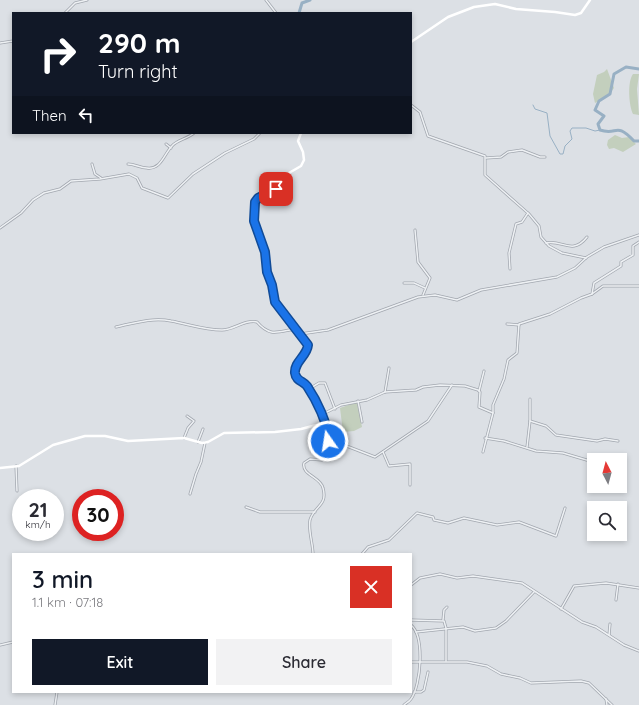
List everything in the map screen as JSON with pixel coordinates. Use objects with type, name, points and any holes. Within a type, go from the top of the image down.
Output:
[{"type":"street","points":[[66,12],[75,3],[87,0]]},
{"type":"street","points":[[266,0],[275,12]]},
{"type":"street","points":[[412,41],[448,17],[474,7],[495,4],[516,10],[555,12],[575,15],[581,13],[590,0]]},
{"type":"street","points":[[0,43],[12,41]]},
{"type":"street","points":[[412,106],[418,109],[422,115],[428,136],[486,158],[501,157],[508,152],[522,150],[540,157],[545,157]]},
{"type":"street","points":[[128,164],[146,168],[156,166],[162,161],[171,148],[192,134]]},
{"type":"street","points":[[0,224],[1,228],[21,213],[31,201],[42,194],[60,189],[71,181],[103,179],[121,174],[132,175],[137,178],[142,188],[152,190],[167,198],[193,174],[231,149],[254,139],[259,134]]},
{"type":"street","points":[[301,134],[298,140],[303,152],[304,160],[301,166],[282,177],[276,189],[258,198],[255,202],[254,221],[265,252],[267,272],[272,285],[275,302],[300,334],[308,347],[296,366],[295,373],[297,379],[306,385],[326,428],[328,441],[323,460],[310,459],[304,463],[303,466],[305,471],[323,485],[324,500],[315,512],[310,526],[313,553]]},
{"type":"street","points":[[166,144],[171,148]]},
{"type":"street","points":[[486,158],[484,172],[486,177],[528,213],[538,224],[540,236],[546,243],[560,252],[586,258]]},
{"type":"street","points":[[92,164],[95,174],[103,179]]},
{"type":"street","points":[[510,269],[509,253],[516,224],[522,222],[528,213]]},
{"type":"street","points":[[415,230],[418,262],[430,278],[423,296]]},
{"type":"street","points":[[300,334],[328,330],[423,296],[435,295],[459,300],[471,292],[560,276],[576,268],[586,258],[610,244],[639,235]]},
{"type":"street","points":[[546,243],[574,246],[581,244],[587,237]]},
{"type":"street","points":[[592,294],[594,283],[621,266],[621,262],[633,255],[634,246],[639,242]]},
{"type":"street","points":[[404,283],[414,283],[425,288]]},
{"type":"street","points":[[508,324],[519,325],[550,314],[592,294],[603,286],[639,286]]},
{"type":"street","points":[[116,327],[146,321],[165,320],[219,330],[229,329],[251,322],[257,322],[263,330],[268,332],[295,329]]},
{"type":"street","points":[[483,452],[493,413],[492,406],[504,380],[508,360],[517,353],[519,325]]},
{"type":"street","points":[[385,392],[389,368]]},
{"type":"street","points":[[484,370],[479,391],[479,407],[493,413]]},
{"type":"street","points":[[308,389],[319,382],[325,383],[335,409]]},
{"type":"street","points":[[321,415],[385,392],[452,385],[465,386],[479,391]]},
{"type":"street","points":[[328,441],[354,448],[374,457],[428,420],[452,385]]},
{"type":"street","points":[[527,447],[530,421],[530,399]]},
{"type":"street","points":[[358,401],[362,422]]},
{"type":"street","points":[[184,438],[194,420],[187,416]]},
{"type":"street","points":[[530,421],[546,426],[556,435],[597,441],[605,439],[618,441]]},
{"type":"street","points":[[0,468],[22,465],[52,445],[85,436],[105,436],[128,441],[184,438],[205,443],[224,433],[275,432],[301,429],[324,423]]},
{"type":"street","points":[[198,442],[203,429]]},
{"type":"street","points":[[486,438],[504,441],[536,451],[563,453],[587,459]]},
{"type":"street","points":[[190,494],[196,474],[201,464],[205,443]]},
{"type":"street","points":[[383,452],[389,466],[410,464],[410,485]]},
{"type":"street","points":[[16,466],[17,489]]},
{"type":"street","points":[[246,507],[260,512],[315,512]]},
{"type":"street","points":[[363,553],[368,547],[389,540],[417,513],[422,513],[432,517],[434,520],[448,523],[462,518],[494,524],[519,522],[556,536],[565,508]]},
{"type":"street","points":[[412,584],[420,578],[440,574],[457,578],[472,576],[522,583],[561,609],[639,651]]},
{"type":"street","points":[[561,609],[574,586],[606,583],[639,588]]},
{"type":"street","points":[[616,600],[618,584]]},
{"type":"street","points":[[416,632],[463,627],[475,631],[497,628],[505,622],[534,592]]},
{"type":"street","points":[[446,661],[446,628],[443,620],[444,610],[447,607]]},
{"type":"street","points":[[412,620],[443,620]]},
{"type":"street","points":[[609,635],[610,624]]},
{"type":"street","points":[[404,705],[410,700],[414,692],[420,662],[416,632],[412,626]]},
{"type":"street","points":[[0,645],[12,642]]},
{"type":"street","points":[[412,662],[467,662],[487,666],[501,674],[520,678],[531,683],[581,681],[589,683],[612,705]]},
{"type":"street","points":[[414,692],[424,690],[428,672]]},
{"type":"street","points":[[55,705],[57,693]]},
{"type":"street","points":[[606,699],[607,705]]},
{"type":"green space","points":[[607,69],[614,88],[608,96],[595,103],[593,94],[597,75]]},
{"type":"green space","points":[[633,74],[639,74],[637,89],[639,115],[633,114],[630,106],[629,88]]},
{"type":"green space","points":[[615,135],[622,138],[629,137],[636,144],[623,152],[614,148],[609,149],[607,145],[608,140]]},
{"type":"green space","points":[[357,402],[362,427],[354,431],[343,432],[340,408]]},
{"type":"waterway","points":[[299,12],[302,3],[310,0]]},
{"type":"waterway","points":[[639,69],[626,67],[614,74],[610,94],[599,101],[595,110],[604,116],[598,124],[600,130],[620,130],[634,141],[639,141]]},
{"type":"waterway","points":[[533,105],[535,109],[547,113],[550,136],[560,154],[563,154],[565,146],[572,139],[570,131],[572,128],[586,128],[595,131],[600,130]]},
{"type":"route","points":[[276,189],[259,197],[255,202],[254,221],[265,252],[268,278],[274,291],[275,302],[308,345],[308,349],[296,366],[295,373],[297,379],[306,385],[315,400],[326,428],[328,441]]}]
